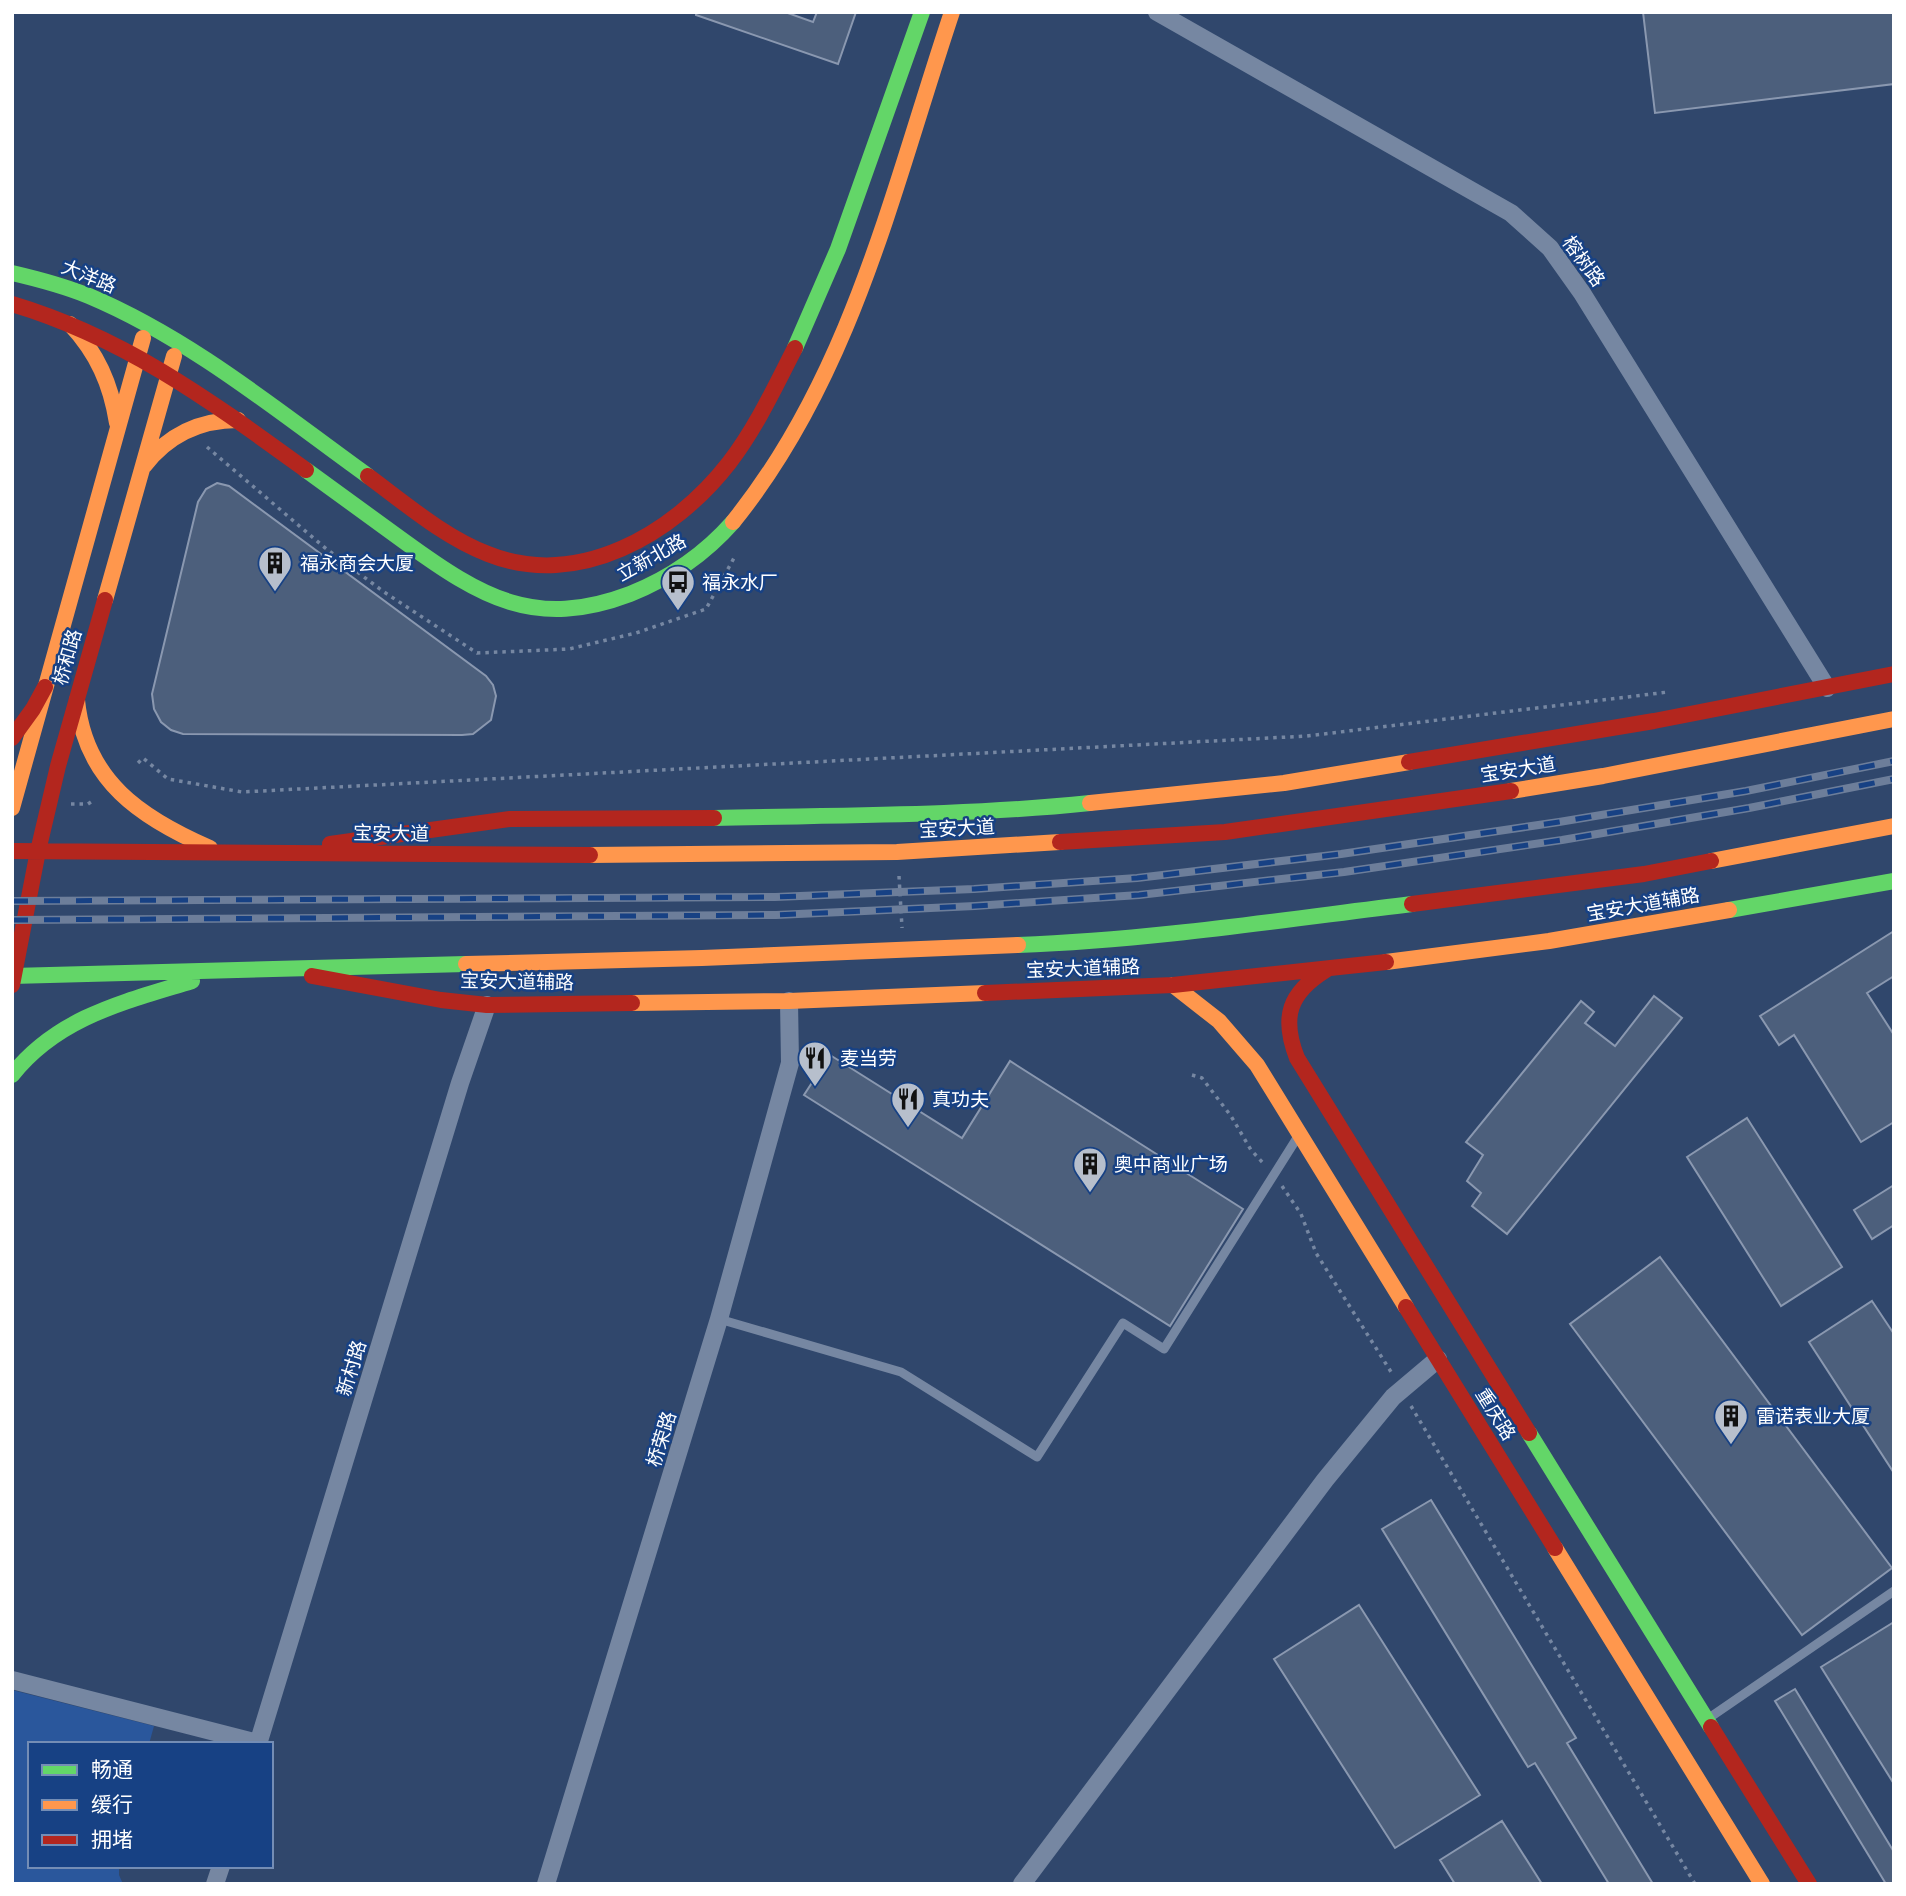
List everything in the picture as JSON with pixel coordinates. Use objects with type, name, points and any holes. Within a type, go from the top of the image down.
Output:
[{"type":"main road","name":"立新北路","points":[[146,326],[177,343],[253,394],[448,534],[480,553],[512,564],[550,567],[569,566],[607,556],[660,528],[684,509],[713,483],[757,422],[794,353],[839,250],[922,12]]},
{"type":"main road","name":"立新北路","points":[[139,355],[237,420],[461,583],[507,604],[555,610],[588,606],[624,596],[676,571],[706,549],[741,512],[764,481],[789,439],[827,369],[867,276],[952,12]]},
{"type":"main road","name":"大洋路","points":[[12,273],[70,289],[146,326]]},
{"type":"main road","points":[[12,304],[103,336],[139,355]]},
{"type":"main road","points":[[69,323],[89,345],[102,367],[115,408],[116,436]]},
{"type":"main road","name":"桥和路","points":[[12,808],[146,326]]},
{"type":"main road","name":"桥和路","points":[[13,979],[38,851],[77,700],[177,343]]},
{"type":"main road","points":[[141,470],[158,450],[188,429],[218,419],[237,420]]},
{"type":"main road","points":[[276,853],[510,819],[926,814],[1040,808],[1284,783],[1654,722],[1894,674]]},
{"type":"main road","points":[[12,738],[45,687]]},
{"type":"main road","points":[[77,700],[82,733],[91,756],[123,797],[173,832],[222,852]]},
{"type":"main road","name":"宝安大道","points":[[12,851],[671,855],[897,852],[1225,832],[1431,804],[1603,776],[1894,719]]},
{"type":"main road","points":[[13,979],[702,958],[1070,943],[1245,925],[1644,874],[1894,826]]},
{"type":"main road","name":"宝安大道辅路","points":[[268,971],[331,979],[441,1000],[487,1005],[789,1001],[1173,985],[1326,970],[1549,941],[1894,881]]},
{"type":"main road","name":"重庆路","points":[[1326,970],[1311,978],[1299,991],[1292,1005],[1288,1024],[1290,1043],[1438,1359],[1762,1884]]},
{"type":"main road","points":[[12,1075],[36,1048],[79,1021],[223,972]]},
{"type":"main road","name":"重庆路","points":[[1173,985],[1205,1006],[1226,1025],[1244,1046],[1299,1135],[1364,1203],[1707,1719],[1809,1884]]},
{"type":"street","name":"榕树路","points":[[1157,12],[1511,213],[1550,248],[1582,293],[1827,688]]},
{"type":"street","name":"桥荣路","points":[[546,1884],[719,1319],[790,1063],[789,1001]]},
{"type":"street","name":"新村路","points":[[258,1742],[452,1109],[487,1005]]},
{"type":"street","points":[[1022,1884],[1325,1480],[1393,1397],[1438,1359]]},
{"type":"street","points":[[12,1680],[254,1742]]},
{"type":"lane","points":[[719,1319],[901,1372],[1037,1457],[1123,1323],[1164,1349],[1299,1135]]},
{"type":"lane","points":[[1707,1719],[1894,1591]]},
{"type":"path","points":[[188,429],[229,468],[324,547],[383,592],[477,653],[569,649],[636,633],[706,608],[735,556]]},
{"type":"path","points":[[138,763],[143,758],[168,779],[242,792],[1307,736],[1678,691]]},
{"type":"path","points":[[62,804],[88,804],[100,794]]},
{"type":"path","points":[[898,874],[903,935]]},
{"type":"path","points":[[1192,1076],[1202,1077],[1231,1116],[1251,1150],[1274,1175],[1301,1214],[1316,1253],[1402,1390],[1695,1884]]},
{"type":"shaded area","points":[[12,1690],[154,1726],[150,1742],[28,1742],[28,1868],[119,1868],[123,1884],[12,1884]]},
{"type":"building","points":[[696,12],[785,12],[813,22],[817,12],[856,12],[838,64],[696,15]]},
{"type":"building","points":[[1643,12],[1894,12],[1894,84],[1655,113]]},
{"type":"building","name":"福永商会大厦","points":[[217,483],[229,486],[486,676],[493,685],[496,696],[491,720],[473,734],[462,735],[183,734],[171,730],[161,722],[154,709],[152,694],[198,502],[206,489]]},
{"type":"building","points":[[1894,931],[1894,976],[1867,993],[1894,1035],[1894,1122],[1861,1142],[1794,1035],[1779,1045],[1760,1016]]},
{"type":"building","points":[[1654,996],[1682,1018],[1507,1234],[1472,1206],[1481,1193],[1467,1181],[1483,1155],[1466,1142],[1581,1001],[1594,1012],[1585,1023],[1615,1046]]},
{"type":"building","name":"奥中商业广场","points":[[830,1055],[962,1138],[1010,1061],[1243,1209],[1170,1326],[804,1095]]},
{"type":"building","points":[[1747,1118],[1842,1267],[1781,1306],[1687,1157]]},
{"type":"building","points":[[1894,1185],[1894,1225],[1872,1239],[1854,1210]]},
{"type":"building","name":"雷诺表业大厦","points":[[1660,1257],[1892,1568],[1802,1635],[1570,1324]]},
{"type":"building","points":[[1872,1301],[1894,1334],[1894,1473],[1809,1342]]},
{"type":"building","points":[[1431,1500],[1576,1738],[1567,1743],[1653,1884],[1609,1884],[1535,1763],[1528,1767],[1382,1529]]},
{"type":"building","points":[[1359,1605],[1480,1795],[1395,1848],[1274,1659]]},
{"type":"building","points":[[1894,1622],[1894,1784],[1821,1667]]},
{"type":"building","points":[[1795,1689],[1894,1852],[1894,1884],[1886,1884],[1775,1701]]},
{"type":"building","points":[[1502,1821],[1542,1884],[1455,1884],[1440,1860]]},
{"type":"railway","points":[[12,901],[775,897],[974,889],[1137,878],[1341,854],[1559,822],[1746,791],[1894,761]]},
{"type":"railway","points":[[12,920],[776,915],[1139,895],[1344,872],[1562,840],[1749,808],[1894,779]]},
{"type":"traffic: fast","points":[[795,348],[838,249],[922,12]]},
{"type":"traffic: fast","points":[[12,273],[89,296],[163,333],[268,402],[368,476]]},
{"type":"traffic: fast","points":[[306,470],[459,578],[510,602],[537,608],[565,609],[596,604],[645,588],[698,555],[733,522]]},
{"type":"traffic: fast","points":[[714,818],[949,813],[1090,803]]},
{"type":"traffic: fast","points":[[1729,910],[1894,881]]},
{"type":"traffic: fast","points":[[1018,945],[1166,934],[1412,904]]},
{"type":"traffic: fast","points":[[12,976],[466,964]]},
{"type":"traffic: fast","points":[[12,1075],[30,1055],[71,1025],[117,1005],[192,981]]},
{"type":"traffic: fast","points":[[1529,1433],[1711,1727]]},
{"type":"traffic: slow","points":[[733,522],[774,465],[809,405],[839,342],[888,212],[952,12]]},
{"type":"traffic: slow","points":[[70,324],[88,346],[107,382],[117,423]]},
{"type":"traffic: slow","points":[[12,808],[143,338]]},
{"type":"traffic: slow","points":[[105,600],[174,356]]},
{"type":"traffic: slow","points":[[144,466],[163,446],[185,431],[210,423],[238,420]]},
{"type":"traffic: slow","points":[[77,700],[82,728],[91,753],[104,775],[121,793],[161,824],[210,848]]},
{"type":"traffic: slow","points":[[1511,791],[1603,776],[1894,719]]},
{"type":"traffic: slow","points":[[1090,803],[1284,783],[1409,762]]},
{"type":"traffic: slow","points":[[1711,861],[1894,826]]},
{"type":"traffic: slow","points":[[590,855],[897,852],[1060,842]]},
{"type":"traffic: slow","points":[[1386,962],[1549,941],[1729,910]]},
{"type":"traffic: slow","points":[[466,964],[702,958],[1018,945]]},
{"type":"traffic: slow","points":[[1173,985],[1219,1021],[1257,1065],[1406,1307]]},
{"type":"traffic: slow","points":[[632,1003],[789,1001],[985,993]]},
{"type":"traffic: slow","points":[[1555,1548],[1762,1884]]},
{"type":"traffic: jam","points":[[12,304],[93,335],[167,374],[306,470]]},
{"type":"traffic: jam","points":[[368,476],[456,539],[488,554],[522,563],[556,565],[589,560],[622,549],[652,532],[681,512],[707,489],[748,436],[795,348]]},
{"type":"traffic: jam","points":[[12,985],[38,851],[58,766],[105,600]]},
{"type":"traffic: jam","points":[[1409,762],[1654,721],[1894,674]]},
{"type":"traffic: jam","points":[[12,738],[45,687]]},
{"type":"traffic: jam","points":[[1060,842],[1225,832],[1511,791]]},
{"type":"traffic: jam","points":[[330,844],[510,819],[714,818]]},
{"type":"traffic: jam","points":[[12,851],[590,855]]},
{"type":"traffic: jam","points":[[1412,904],[1644,874],[1711,861]]},
{"type":"traffic: jam","points":[[985,993],[1173,985],[1386,962]]},
{"type":"traffic: jam","points":[[1326,970],[1304,988],[1292,1007],[1290,1030],[1297,1058],[1529,1433]]},
{"type":"traffic: jam","points":[[312,976],[441,1000],[487,1005],[632,1003]]},
{"type":"traffic: jam","points":[[1406,1307],[1555,1548]]},
{"type":"traffic: jam","points":[[1711,1727],[1809,1884]]},
{"type":"place","name":"福永商会大厦","points":[[275,593]]},
{"type":"place","name":"福永水厂","points":[[678,612]]},
{"type":"place","name":"麦当劳","points":[[815,1088]]},
{"type":"place","name":"真功夫","points":[[908,1129]]},
{"type":"place","name":"奥中商业广场","points":[[1090,1194]]},
{"type":"place","name":"雷诺表业大厦","points":[[1731,1446]]}]
